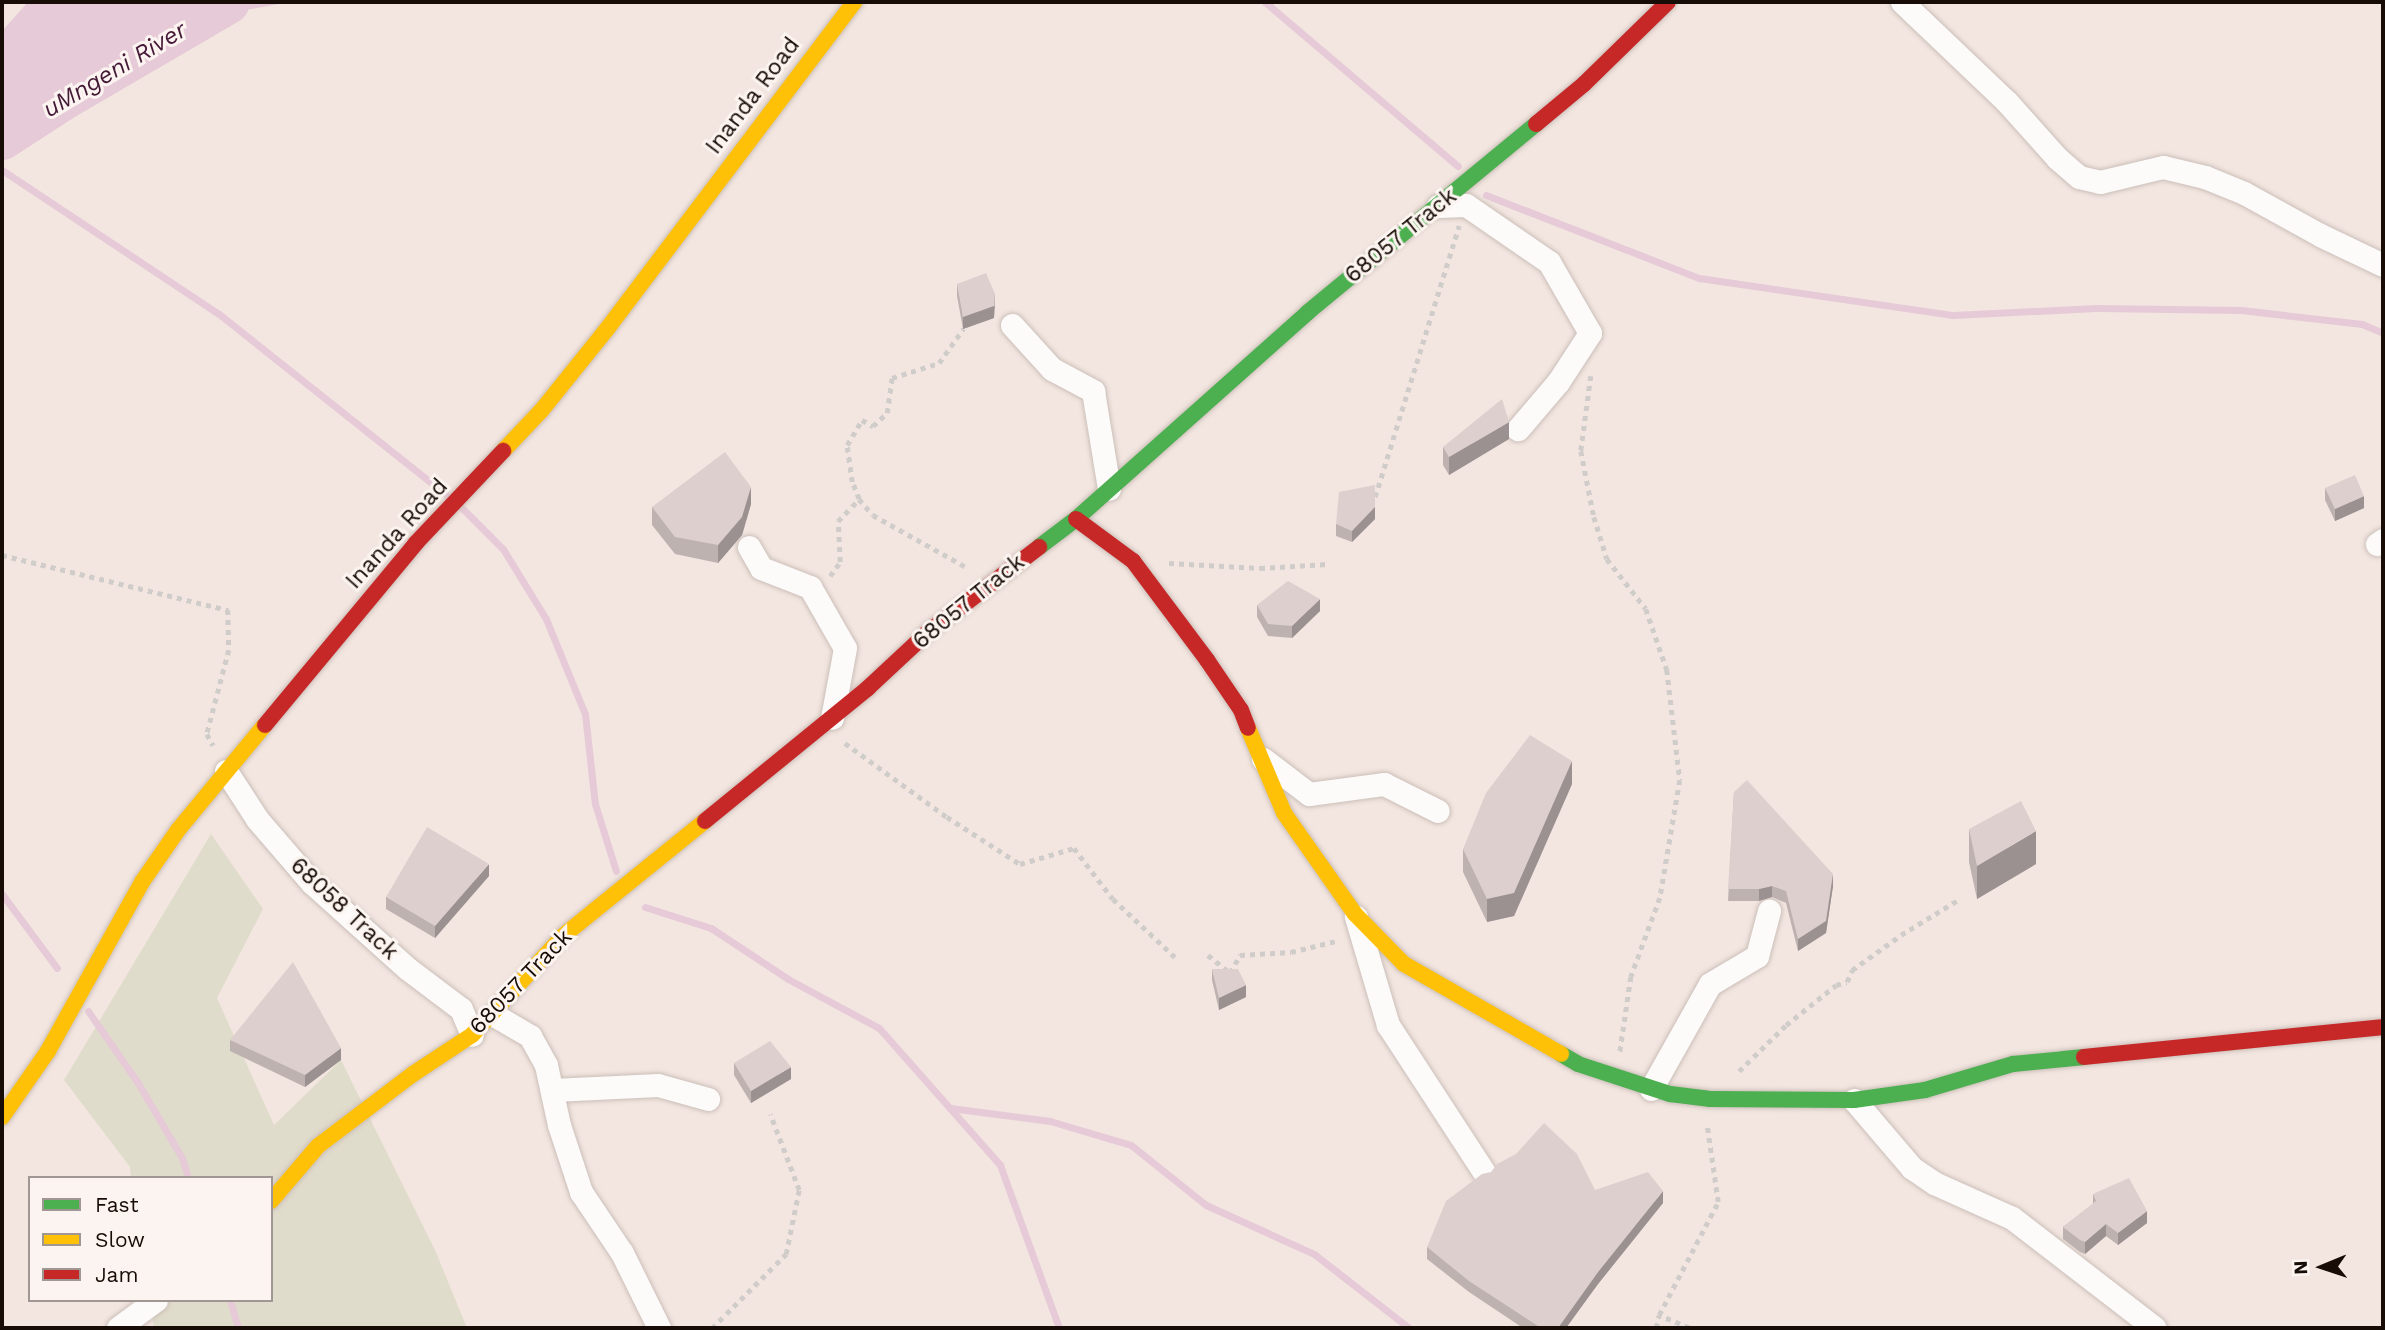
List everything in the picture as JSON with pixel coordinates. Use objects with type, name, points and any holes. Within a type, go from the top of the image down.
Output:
[{"type":"street","name":"Inanda Road","points":[[2,1117],[48,1051],[142,882],[178,830],[416,543],[541,411],[631,299],[752,134],[855,2]]},
{"type":"street","points":[[1902,2],[2007,102],[2057,158],[2079,177],[2100,182],[2163,167],[2205,177],[2244,192],[2320,236],[2383,265]]},
{"type":"street","name":"68057 Track","points":[[273,1199],[317,1146],[413,1074],[472,1035],[494,1015],[564,936],[669,853],[730,797],[826,722],[928,632],[1076,519],[1308,312],[1584,84],[1662,4]]},
{"type":"street","points":[[1438,206],[1466,205],[1549,262],[1590,333],[1558,382],[1518,429]]},
{"type":"street","points":[[1012,325],[1052,369],[1093,391],[1109,489]]},
{"type":"street","points":[[1076,519],[1133,561],[1241,710],[1284,813],[1358,924],[1404,964],[1578,1064],[1651,1089],[1709,1098],[1854,1100],[1925,1090],[2013,1064],[2383,1027]]},
{"type":"street","points":[[749,547],[761,568],[810,587],[845,648],[826,722]]},
{"type":"street","points":[[1263,759],[1309,794],[1384,784],[1438,811]]},
{"type":"street","name":"68058 Track","points":[[226,771],[250,810],[303,873],[408,969],[461,1009],[472,1035]]},
{"type":"street","points":[[1651,1089],[1710,984],[1757,956],[1769,911]]},
{"type":"street","points":[[1358,924],[1388,1025],[1484,1172]]},
{"type":"street","points":[[494,1015],[530,1036],[546,1065],[559,1125],[581,1192],[622,1254],[659,1328]]},
{"type":"street","points":[[553,1090],[658,1085],[708,1098]]},
{"type":"street","points":[[1854,1100],[1912,1168],[1934,1183],[2012,1218],[2155,1328]]},
{"type":"street","points":[[118,1328],[153,1302]]},
{"type":"path","points":[[1375,497],[1466,205]]},
{"type":"path","points":[[963,329],[939,363],[892,379],[887,413],[873,426],[862,420],[847,445],[852,482],[859,499],[873,515],[957,565],[998,578]]},
{"type":"path","points":[[1590,333],[1591,390],[1581,451],[1594,517],[1607,559],[1646,608],[1667,670],[1680,780],[1660,898],[1631,977],[1616,1078]]},
{"type":"path","points":[[816,596],[840,562],[838,521],[859,499]]},
{"type":"path","points":[[2,555],[228,610],[229,650],[207,734],[226,771]]},
{"type":"path","points":[[1133,561],[1259,568],[1327,564]]},
{"type":"path","points":[[826,722],[947,817],[1020,864],[1074,848],[1113,899],[1175,957]]},
{"type":"path","points":[[1738,1072],[1786,1025],[1836,985],[1847,982],[1852,970],[1901,935],[1958,901]]},
{"type":"path","points":[[1208,955],[1230,973],[1240,955],[1290,952],[1358,924]]},
{"type":"path","points":[[1656,1328],[1659,1315],[1718,1202],[1706,1132],[1709,1098]]},
{"type":"path","points":[[712,1328],[786,1254],[799,1190],[770,1114]]},
{"type":"path","points":[[1659,1315],[1689,1328]]},
{"type":"shaded area","points":[[28,2],[290,2],[213,16],[89,81],[2,161],[2,31]]},
{"type":"shaded area","points":[[211,834],[263,909],[217,998],[274,1125],[341,1060],[435,1250],[467,1328],[154,1328],[150,1302],[273,1302],[273,1176],[131,1176],[130,1167],[64,1080]]},
{"type":"building","points":[[986,273],[995,294],[994,306],[963,317],[957,284]]},
{"type":"building","points":[[1502,399],[1509,422],[1449,457],[1443,447]]},
{"type":"building","points":[[725,452],[751,487],[742,517],[718,545],[675,537],[652,507]]},
{"type":"building","points":[[2355,475],[2364,496],[2335,509],[2325,488]]},
{"type":"building","points":[[1375,485],[1375,507],[1352,531],[1336,524],[1339,492]]},
{"type":"building","points":[[1288,581],[1320,599],[1292,626],[1268,624],[1257,605]]},
{"type":"building","points":[[1530,735],[1572,761],[1514,893],[1487,899],[1463,849],[1486,793]]},
{"type":"building","points":[[1747,780],[1833,874],[1826,921],[1798,939],[1786,891],[1772,886],[1759,889],[1728,889],[1734,792]]},
{"type":"building","points":[[2021,801],[2036,831],[1977,866],[1969,829]]},
{"type":"building","points":[[427,827],[489,864],[435,926],[386,897]]},
{"type":"building","points":[[293,962],[341,1048],[305,1075],[230,1040]]},
{"type":"building","points":[[1212,969],[1238,969],[1246,985],[1219,998]]},
{"type":"building","points":[[770,1041],[791,1067],[751,1091],[734,1063]]},
{"type":"building","points":[[1544,1123],[1577,1154],[1595,1190],[1648,1172],[1663,1191],[1598,1272],[1558,1328],[1541,1328],[1469,1281],[1427,1247],[1446,1201],[1482,1174],[1491,1172],[1497,1164],[1516,1154]]},
{"type":"building","points":[[2129,1178],[2147,1211],[2118,1233],[2106,1224],[2085,1242],[2063,1227],[2096,1201],[2093,1194]]},
{"type":"waterway","name":"uMngeni River","points":[[2,138],[62,99],[228,2]]},
{"type":"waterway","points":[[1265,2],[1458,166]]},
{"type":"waterway","points":[[2,170],[219,314],[449,497]]},
{"type":"waterway","points":[[1486,195],[1699,278],[1953,315],[2096,308],[2241,310],[2362,324],[2383,333]]},
{"type":"waterway","points":[[461,507],[503,549],[546,619],[585,714],[595,804],[616,871]]},
{"type":"waterway","points":[[2,894],[57,968]]},
{"type":"waterway","points":[[645,907],[711,928],[788,979],[879,1028],[1000,1165],[1059,1328]]},
{"type":"waterway","points":[[88,1011],[138,1083],[182,1158],[187,1176]]},
{"type":"waterway","points":[[950,1108],[1050,1121],[1131,1145],[1206,1205],[1314,1254],[1409,1328]]},
{"type":"waterway","points":[[231,1302],[238,1328]]},
{"type":"traffic: fast","points":[[1039,547],[1076,519],[1308,312],[1536,124]]},
{"type":"traffic: fast","points":[[1561,1054],[1578,1064],[1670,1094],[1709,1099],[1854,1100],[1925,1090],[2013,1064],[2084,1057]]},
{"type":"traffic: slow","points":[[503,451],[541,411],[607,329],[854,2]]},
{"type":"traffic: slow","points":[[2,1117],[48,1051],[142,882],[178,830],[265,725]]},
{"type":"traffic: slow","points":[[1248,728],[1284,813],[1355,914],[1404,964],[1561,1054]]},
{"type":"traffic: slow","points":[[273,1199],[318,1146],[413,1074],[472,1035],[563,936],[705,821]]},
{"type":"traffic: jam","points":[[1536,124],[1584,84],[1668,2]]},
{"type":"traffic: jam","points":[[265,725],[416,543],[503,451]]},
{"type":"traffic: jam","points":[[1076,519],[1133,561],[1207,660],[1241,710],[1248,728]]},
{"type":"traffic: jam","points":[[705,821],[868,688],[928,632],[1039,547]]},
{"type":"traffic: jam","points":[[2084,1057],[2383,1027]]}]
